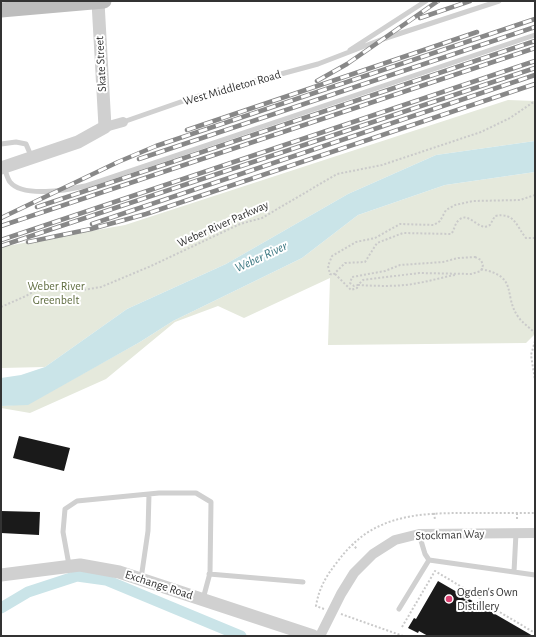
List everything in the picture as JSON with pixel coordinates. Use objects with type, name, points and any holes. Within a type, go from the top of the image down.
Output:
[{"type":"main road","points":[[1,10],[100,1]]},
{"type":"street","name":"Skate Street","points":[[100,1],[105,127]]},
{"type":"street","points":[[4,171],[32,158],[78,142],[105,127],[123,122]]},
{"type":"street","name":"Stockman Way","points":[[320,636],[332,611],[354,573],[373,554],[395,540],[419,534],[535,533]]},
{"type":"street","name":"Exchange Road","points":[[1,575],[86,566],[119,572],[313,636]]},
{"type":"lane","name":"West Middleton Road","points":[[340,56],[426,1]]},
{"type":"lane","name":"West Middleton Road","points":[[123,122],[192,98],[295,71],[340,56],[383,39],[499,1]]},
{"type":"lane","points":[[4,171],[17,188],[28,191],[60,191],[85,186],[535,35]]},
{"type":"lane","points":[[1,144],[22,142],[26,144],[32,158]]},
{"type":"lane","points":[[1,181],[4,171]]},
{"type":"lane","points":[[69,567],[63,532],[65,510],[77,501],[149,494],[196,493],[211,502],[209,574],[203,600]]},
{"type":"lane","points":[[141,580],[148,531],[149,494]]},
{"type":"lane","points":[[514,572],[516,533]]},
{"type":"lane","points":[[419,534],[425,554],[429,560],[535,575]]},
{"type":"lane","points":[[399,609],[429,560]]},
{"type":"lane","points":[[209,574],[303,582]]},
{"type":"path","name":"Weber River Parkway","points":[[1,307],[26,296],[42,286],[77,291],[101,287],[151,266],[240,224],[262,218],[337,174],[382,165],[481,132],[510,118],[535,101]]},
{"type":"path","points":[[535,195],[520,200],[474,201],[455,205],[446,210],[440,221],[434,225],[400,224],[375,238],[356,242],[332,256],[328,261],[330,274],[335,274],[351,290],[357,288],[363,280],[419,273],[471,274],[481,269],[502,276],[506,282],[518,317],[535,333]]},
{"type":"path","points":[[335,274],[345,263],[365,262],[377,243],[408,233],[447,235],[453,232],[455,224],[464,217],[467,217],[476,224],[485,227],[490,225],[495,216],[506,216],[518,224],[526,238],[535,238]]},
{"type":"path","points":[[350,283],[352,277],[384,271],[400,265],[443,262],[458,258],[475,257],[481,260],[483,265],[481,269]]},
{"type":"path","points":[[342,282],[350,283],[352,286],[412,284],[460,274]]},
{"type":"path","points":[[535,341],[531,355],[535,380]]},
{"type":"path","points":[[434,513],[434,520]]},
{"type":"path","points":[[517,513],[517,520]]},
{"type":"path","points":[[352,544],[356,548]]},
{"type":"path","points":[[402,627],[435,571],[482,599],[481,601],[535,633]]},
{"type":"path","points":[[316,606],[372,624],[403,636]]},
{"type":"green space","name":"Weber River Greenbelt","points":[[508,100],[535,101],[535,141],[436,155],[348,194],[226,264],[127,309],[45,367],[1,368],[1,247],[125,225]]},
{"type":"green space","points":[[535,172],[535,334],[526,343],[328,345],[330,278],[244,318],[218,306],[175,322],[106,379],[30,413],[1,408],[1,406],[28,404],[140,342],[173,321],[302,258],[358,215],[445,185]]},
{"type":"water","name":"Weber River","points":[[535,141],[535,172],[445,185],[358,215],[302,258],[173,321],[140,342],[28,405],[1,406],[1,378],[21,375],[45,367],[127,309],[226,264],[348,194],[436,155]]},
{"type":"building","points":[[19,436],[70,448],[64,471],[13,458]]},
{"type":"building","points":[[1,511],[40,512],[39,535],[1,533]]},
{"type":"building","name":"Ogden's Own Distillery","points":[[438,581],[533,636],[428,636],[419,631],[418,633],[408,628],[414,618],[416,619]]},
{"type":"waterway","points":[[1,608],[28,592],[77,576],[106,580],[241,636]]},
{"type":"railway","points":[[317,81],[347,64],[438,1]]},
{"type":"railway","points":[[420,18],[470,1]]},
{"type":"railway","points":[[1,218],[118,162],[156,146],[535,19]]},
{"type":"railway","points":[[139,159],[535,27]]},
{"type":"railway","points":[[187,130],[477,32]]},
{"type":"railway","points":[[37,207],[535,41]]},
{"type":"railway","points":[[1,226],[535,48]]},
{"type":"railway","points":[[1,240],[535,61]]},
{"type":"railway","points":[[1,246],[535,68]]},
{"type":"railway","points":[[92,224],[535,75]]},
{"type":"railway","points":[[28,242],[91,229],[146,214],[535,84]]},
{"type":"place","name":"Ogden's Own Distillery","points":[[449,599]]}]
